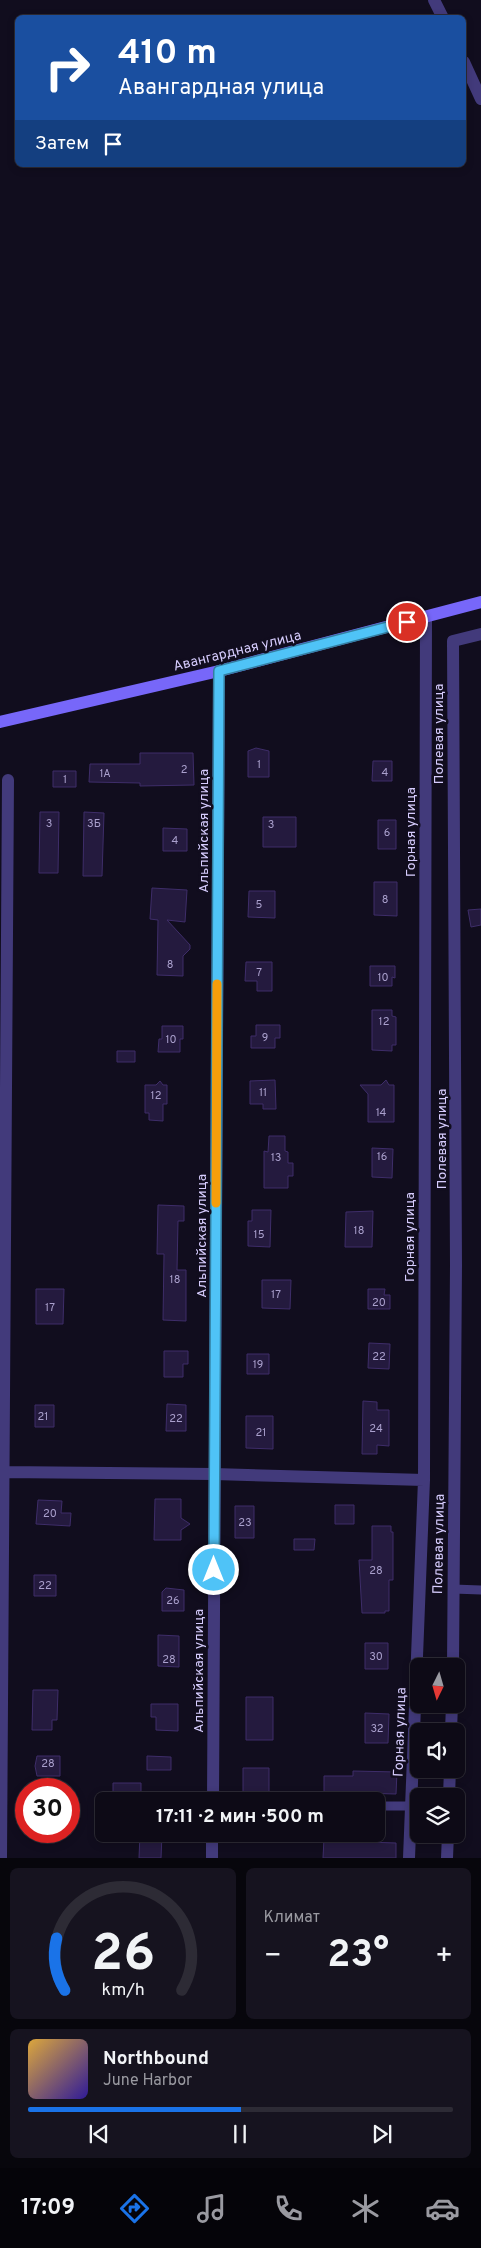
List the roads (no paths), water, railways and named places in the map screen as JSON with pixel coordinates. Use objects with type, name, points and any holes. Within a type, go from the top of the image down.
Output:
[{"type":"main road","name":"Авангардная улица","points":[[0,722],[219,671],[481,602]]},
{"type":"street","points":[[434,0],[442,15]]},
{"type":"street","points":[[466,66],[481,99]]},
{"type":"street","name":"Горная улица","points":[[412,1788],[424,1480],[426,616]]},
{"type":"street","name":"Полевая улица","points":[[453,1658],[456,1245],[453,641],[481,634]]},
{"type":"street","name":"Альпийская улица","points":[[213,1792],[219,671]]},
{"type":"street","points":[[1,1858],[8,780]]},
{"type":"street","points":[[3,1472],[214,1474],[424,1480]]},
{"type":"street","name":"Горная улица","points":[[409,1858],[410,1832]]},
{"type":"street","points":[[212,1842],[212,1858]]},
{"type":"street","points":[[447,1858],[448,1843]]},
{"type":"lane","points":[[453,1588],[481,1590]]},
{"type":"lane","points":[[385,1806],[410,1806]]}]
